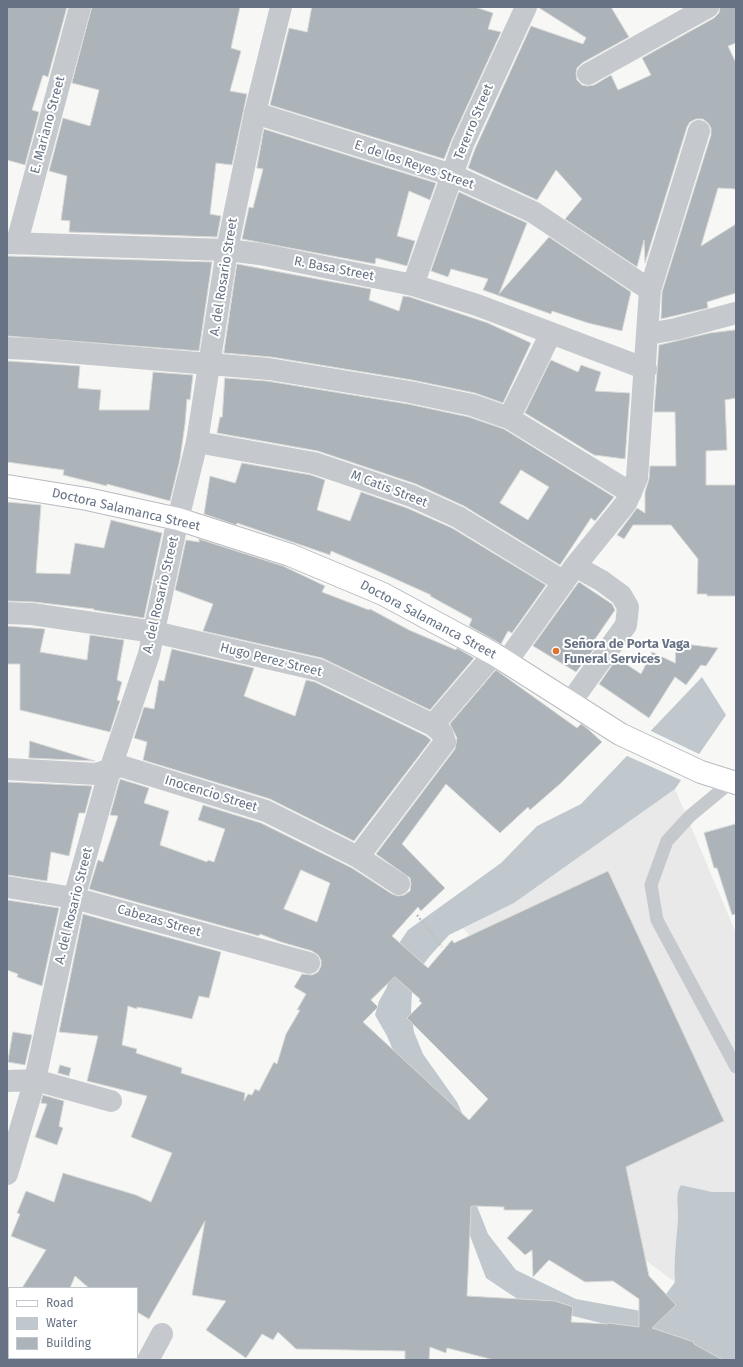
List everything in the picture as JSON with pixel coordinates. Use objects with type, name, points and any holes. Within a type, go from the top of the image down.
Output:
[{"type":"main road","name":"Doctora Salamanca Street","points":[[7,486],[87,499],[178,519],[290,555],[383,594],[501,658],[620,734],[701,772],[734,783]]},
{"type":"street","name":"E. Mariano Street","points":[[12,243],[80,7]]},
{"type":"street","name":"A. del Rosario Street","points":[[7,1174],[35,1080],[74,898],[110,770],[154,632],[178,519],[197,442],[227,250],[254,113],[281,7]]},
{"type":"street","name":"Tererro Street","points":[[413,285],[463,144],[526,7]]},
{"type":"street","points":[[588,74],[708,7]]},
{"type":"street","name":"E. de los Reyes Street","points":[[254,113],[452,175],[533,212],[650,290]]},
{"type":"street","points":[[433,725],[501,658],[569,574],[631,493],[638,478],[650,290],[699,131]]},
{"type":"street","name":"R. Basa Street","points":[[12,243],[227,250],[260,254],[413,285],[477,305],[646,369]]},
{"type":"street","points":[[648,334],[676,329],[736,313]]},
{"type":"street","points":[[509,418],[551,333]]},
{"type":"street","points":[[7,348],[269,369],[410,392],[472,405],[509,418],[631,493]]},
{"type":"street","name":"M Catis Street","points":[[197,442],[314,463],[412,496],[458,517],[569,574],[602,581],[621,595],[628,608],[626,625],[570,703]]},
{"type":"street","name":"Hugo Perez Street","points":[[7,613],[32,614],[154,632],[319,670],[433,725],[442,733],[445,742],[358,857]]},
{"type":"street","name":"Inocencio Street","points":[[7,769],[96,774],[121,766],[266,811],[358,857],[399,884]]},
{"type":"street","name":"Cabezas Street","points":[[7,887],[74,898],[309,963]]},
{"type":"street","points":[[7,1081],[35,1080],[111,1101]]},
{"type":"street","points":[[148,1360],[162,1334]]},
{"type":"lane","points":[[734,783],[690,816],[667,841],[651,885],[657,920],[736,1067]]},
{"type":"path","points":[[417,915],[442,947]]},
{"type":"shaded area","points":[[675,789],[736,933],[736,1192],[712,1192],[681,1185],[677,1200],[678,1216],[674,1263],[675,1282],[607,1232],[470,936],[463,928],[514,903]]},
{"type":"water","points":[[702,677],[726,715],[675,789],[514,903],[449,935],[417,973],[412,992],[411,1012],[414,1032],[423,1054],[457,1102],[470,1130],[477,1160],[477,1206],[488,1234],[516,1270],[576,1299],[652,1313],[675,1282],[678,1216],[677,1196],[681,1185],[712,1192],[736,1192],[736,1360],[696,1360],[649,1335],[525,1304],[486,1278],[461,1212],[387,1036],[375,1015],[379,1001],[387,987],[393,952],[408,930],[501,863],[537,826],[581,804]]},
{"type":"pier","points":[[649,730],[701,755],[683,781],[625,755]]},
{"type":"building","points":[[7,7],[67,7],[48,77],[43,75],[32,110],[39,112],[25,165],[7,160]]},
{"type":"building","points":[[92,7],[240,7],[231,48],[241,51],[230,91],[247,94],[232,165],[216,163],[210,214],[221,216],[217,237],[69,232],[70,221],[61,220],[67,176],[49,171],[63,118],[90,126],[99,90],[72,83]]},
{"type":"building","points":[[312,7],[475,7],[493,13],[488,29],[501,32],[444,159],[270,105],[289,28],[307,32]]},
{"type":"building","points":[[538,7],[611,7],[629,37],[582,63],[577,68],[576,74],[577,80],[582,85],[587,86],[594,85],[611,75],[618,90],[651,75],[642,58],[714,18],[719,13],[720,7],[736,7],[736,43],[728,46],[736,63],[736,189],[718,188],[701,246],[736,224],[736,293],[707,302],[708,308],[661,319],[662,292],[711,135],[711,128],[703,119],[696,119],[690,122],[687,127],[645,263],[644,240],[637,267],[565,219],[582,199],[556,170],[537,200],[468,168],[475,149],[531,26],[583,44],[586,38]]},
{"type":"building","points":[[264,129],[436,183],[430,200],[409,191],[397,236],[415,241],[407,266],[376,258],[375,264],[242,239],[249,207],[253,208],[263,169],[257,168]]},
{"type":"building","points":[[459,192],[527,223],[499,294],[549,237],[631,292],[622,331],[588,323],[552,311],[551,314],[483,290],[488,279],[451,269],[448,277],[431,271]]},
{"type":"building","points":[[7,256],[212,262],[199,351],[7,336]]},
{"type":"building","points":[[237,264],[371,289],[369,300],[399,311],[403,296],[410,297],[488,323],[531,343],[503,403],[475,393],[412,380],[271,357],[224,353]]},
{"type":"building","points":[[736,330],[736,398],[725,400],[727,450],[706,451],[706,485],[736,485],[736,596],[707,596],[707,594],[697,594],[698,559],[671,525],[633,525],[624,539],[617,535],[637,508],[645,513],[645,492],[649,479],[650,466],[676,466],[675,412],[654,412],[659,345],[710,333]]},
{"type":"building","points":[[551,360],[578,372],[581,365],[601,372],[595,391],[630,393],[625,459],[594,455],[525,413]]},
{"type":"building","points":[[8,361],[80,366],[78,388],[101,390],[99,410],[149,410],[153,372],[193,375],[190,400],[187,399],[180,459],[170,501],[107,484],[107,486],[63,475],[64,470],[7,462]]},
{"type":"building","points":[[225,378],[267,381],[408,404],[469,417],[504,429],[614,497],[595,521],[591,518],[560,565],[464,506],[416,484],[318,451],[217,433],[220,417],[222,417]],"holes":[[[521,470],[549,487],[528,520],[500,503]]]},
{"type":"building","points":[[242,463],[311,475],[325,480],[317,510],[350,521],[361,492],[407,508],[452,528],[546,585],[512,633],[508,631],[501,644],[469,626],[472,619],[430,596],[431,595],[371,568],[331,551],[330,555],[237,523],[236,525],[204,514],[210,476],[235,483]]},
{"type":"building","points":[[7,502],[41,505],[36,573],[70,574],[75,543],[104,548],[111,520],[162,533],[144,618],[94,609],[34,602],[7,601]]},
{"type":"building","points":[[199,539],[283,566],[325,586],[322,592],[369,610],[370,609],[409,630],[456,650],[457,648],[474,658],[430,710],[322,658],[203,631],[213,604],[175,590],[186,540],[199,542]]},
{"type":"building","points":[[579,582],[612,604],[615,610],[593,642],[597,645],[576,672],[533,646]]},
{"type":"building","points":[[7,626],[45,629],[40,652],[87,660],[90,635],[124,640],[117,680],[122,682],[117,700],[120,701],[110,732],[20,710],[20,664],[7,664]]},
{"type":"building","points":[[676,643],[718,648],[706,666],[701,665],[686,685],[675,677],[649,718],[599,684],[617,658],[641,674],[652,652],[675,663]]},
{"type":"building","points":[[172,649],[254,668],[244,696],[295,716],[306,680],[315,682],[426,736],[431,740],[354,841],[270,799],[143,760],[147,742],[134,738],[144,707],[154,709],[159,680],[164,681]]},
{"type":"building","points":[[496,670],[577,728],[581,724],[602,742],[561,783],[530,810],[528,807],[500,833],[446,784],[402,844],[445,888],[421,911],[418,907],[392,936],[428,968],[452,940],[454,943],[608,871],[724,1121],[626,1167],[649,1276],[676,1305],[652,1328],[694,1342],[694,1344],[723,1360],[494,1360],[447,1348],[446,1353],[430,1347],[429,1360],[405,1360],[405,1351],[296,1349],[278,1332],[273,1340],[262,1334],[246,1358],[206,1330],[226,1301],[192,1295],[205,1221],[149,1319],[138,1313],[138,1287],[88,1287],[75,1276],[70,1287],[23,1287],[46,1250],[11,1236],[20,1214],[17,1213],[26,1191],[54,1202],[63,1173],[136,1195],[151,1202],[172,1153],[131,1137],[147,1096],[87,1081],[98,1036],[59,1032],[83,914],[221,952],[209,998],[199,996],[192,1019],[128,1006],[122,1045],[137,1049],[136,1053],[182,1068],[181,1073],[245,1093],[244,1101],[248,1094],[252,1095],[255,1089],[259,1091],[274,1062],[277,1064],[286,1034],[300,1010],[297,1010],[306,994],[294,987],[302,974],[312,975],[318,972],[321,966],[321,960],[318,955],[312,951],[260,934],[259,936],[89,889],[98,860],[103,862],[118,816],[110,815],[120,779],[149,788],[144,803],[169,811],[160,845],[207,862],[208,860],[214,862],[225,829],[198,820],[203,805],[261,823],[352,868],[392,894],[398,896],[404,895],[410,891],[410,878],[376,854],[455,749],[457,738],[450,724]],"holes":[[[301,870],[330,883],[317,922],[284,909]],[[395,977],[420,999],[419,1001],[422,1003],[407,1018],[488,1099],[469,1120],[363,1022],[378,1007],[371,1000]],[[471,1207],[504,1207],[504,1210],[533,1210],[507,1238],[525,1255],[532,1250],[533,1277],[549,1260],[585,1282],[613,1281],[639,1299],[639,1327],[608,1323],[571,1322],[573,1307],[555,1301],[467,1296]]]},
{"type":"building","points":[[30,741],[95,761],[29,758]]},
{"type":"building","points":[[7,782],[92,786],[85,813],[79,813],[69,856],[51,852],[47,881],[7,875]]},
{"type":"building","points":[[736,824],[736,914],[732,915],[717,868],[714,868],[704,833]]},
{"type":"building","points":[[7,900],[59,908],[42,986],[17,977],[18,974],[7,970]]},
{"type":"building","points":[[13,1032],[32,1035],[25,1065],[8,1062]]},
{"type":"building","points":[[60,1065],[71,1068],[69,1076],[58,1073]]},
{"type":"building","points":[[43,1095],[64,1101],[59,1126],[63,1128],[57,1145],[35,1137],[47,1104],[41,1103]]},
{"type":"place","name":"Señora de Porta Vaga Funeral Services","points":[[556,651]]}]
